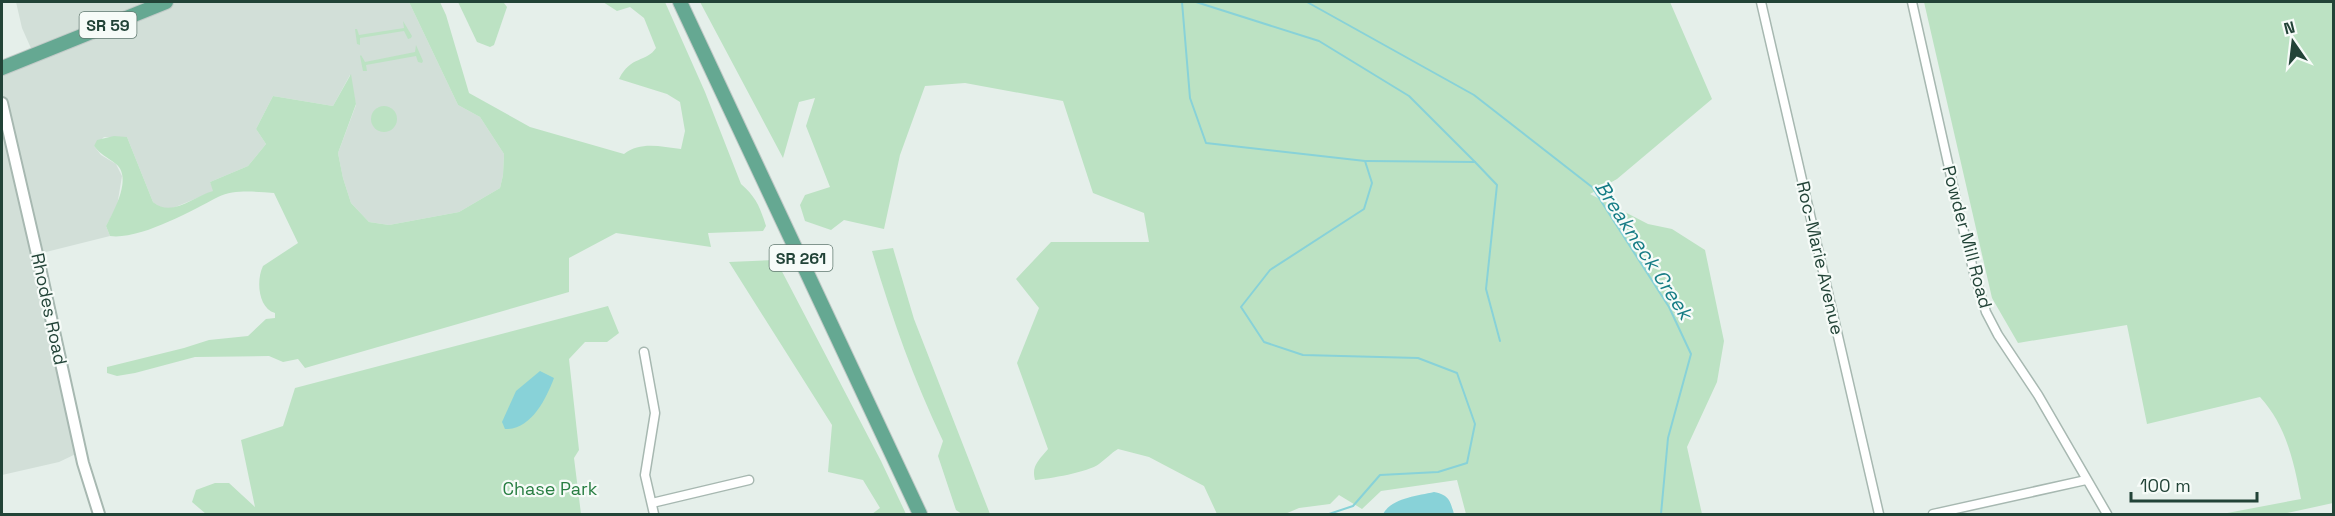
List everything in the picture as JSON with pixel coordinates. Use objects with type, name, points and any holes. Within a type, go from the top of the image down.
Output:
[{"type":"main road","name":"SR 59","points":[[2,68],[166,2]]},
{"type":"main road","name":"SR 261","points":[[680,2],[920,514]]},
{"type":"street","name":"Roc-Marie Avenue","points":[[1761,2],[1879,514]]},
{"type":"street","name":"Powder Mill Road","points":[[1912,2],[1963,227],[1986,312],[2108,514]]},
{"type":"street","name":"Rhodes Road","points":[[2,103],[82,462],[99,514]]},
{"type":"street","points":[[644,351],[655,413],[646,466],[654,514]]},
{"type":"street","points":[[652,503],[750,480]]},
{"type":"street","points":[[1934,514],[2086,480]]},
{"type":"shaded area","points":[[16,2],[409,2],[458,105],[480,117],[504,154],[500,188],[459,212],[389,225],[369,222],[351,203],[338,153],[356,105],[350,75],[333,106],[273,96],[256,129],[266,144],[248,166],[210,182],[214,191],[173,208],[160,208],[153,202],[127,137],[104,137],[94,146],[101,155],[116,164],[122,176],[117,206],[106,226],[110,236],[38,254],[80,452],[59,462],[2,475],[2,68],[34,55],[22,28]]},
{"type":"green space","points":[[409,2],[440,2],[469,93],[530,127],[624,154],[644,146],[681,149],[685,131],[680,102],[667,94],[619,79],[628,66],[648,56],[656,48],[644,18],[630,7],[617,11],[603,2],[665,2],[705,92],[741,184],[754,198],[759,208],[766,226],[763,231],[708,233],[711,247],[616,233],[569,258],[569,292],[305,368],[298,359],[283,362],[269,356],[195,357],[135,373],[117,376],[107,373],[107,367],[209,340],[248,336],[266,319],[275,318],[275,313],[265,306],[262,300],[259,286],[261,272],[263,266],[298,243],[274,193],[253,192],[225,194],[180,217],[150,229],[136,234],[110,236],[106,226],[120,195],[123,178],[116,164],[94,146],[97,140],[114,136],[127,137],[153,202],[168,208],[175,207],[213,191],[210,182],[248,166],[266,144],[256,129],[273,96],[333,106],[351,74],[356,104],[338,153],[351,203],[369,222],[389,225],[459,212],[500,188],[504,154],[480,117],[458,105]]},
{"type":"green space","points":[[458,2],[504,3],[507,7],[494,45],[490,47],[477,42]]},
{"type":"green space","points":[[700,2],[1670,2],[1712,99],[1617,179],[1590,194],[1648,224],[1672,229],[1705,250],[1724,341],[1717,382],[1687,447],[1702,514],[1466,514],[1457,480],[1381,491],[1362,509],[1339,495],[1330,504],[1299,508],[1285,514],[1217,514],[1204,486],[1149,457],[1118,449],[1087,470],[1035,480],[1035,467],[1048,449],[1017,363],[1039,308],[1016,279],[1051,242],[1149,242],[1144,213],[1093,193],[1063,101],[965,83],[925,86],[900,155],[884,229],[844,220],[831,230],[805,221],[800,205],[805,195],[830,187],[806,126],[815,98],[799,102],[783,158]]},
{"type":"green space","points":[[1924,2],[2333,2],[2333,503],[2283,514],[2222,514],[2301,499],[2292,458],[2283,432],[2260,397],[2147,424],[2127,325],[2018,343],[1992,298]]},
{"type":"green space","points":[[403,21],[411,38],[408,39],[404,31],[360,38],[360,45],[357,44],[355,29],[359,35],[404,28]]},
{"type":"green space","points":[[416,45],[422,63],[418,62],[416,56],[366,65],[367,71],[363,71],[361,55],[365,62],[415,52]]},
{"type":"green space","points":[[384,106],[393,110],[397,119],[393,128],[384,132],[375,128],[371,119],[375,110]]},
{"type":"green space","points":[[893,248],[914,319],[990,514],[962,514],[956,510],[938,456],[943,441],[904,348],[872,251]]},
{"type":"green space","points":[[776,260],[881,461],[906,514],[872,514],[880,508],[863,480],[828,472],[832,425],[729,262]]},
{"type":"green space","name":"Chase Park","points":[[608,306],[619,333],[607,342],[585,342],[569,359],[579,450],[574,458],[581,514],[206,514],[192,502],[196,490],[215,483],[229,483],[255,507],[241,440],[283,426],[295,388]]},
{"type":"water","points":[[540,371],[554,378],[542,404],[530,419],[514,428],[505,429],[502,422],[516,391]]},
{"type":"water","points":[[1434,492],[1448,499],[1454,514],[1383,514],[1392,504],[1413,496]]},
{"type":"waterway","points":[[1182,2],[1190,98],[1206,143],[1365,161],[1372,183],[1364,209],[1270,270],[1241,307],[1264,342],[1303,355],[1418,358],[1457,373],[1475,424],[1467,463],[1438,472],[1380,475],[1353,506],[1329,514]]},
{"type":"waterway","points":[[1196,2],[1319,41],[1409,96],[1475,162]]},
{"type":"waterway","name":"Breakneck Creek","points":[[1307,2],[1474,95],[1592,187],[1669,307],[1691,354],[1668,438],[1661,514]]},
{"type":"waterway","points":[[1366,161],[1475,162],[1497,185],[1486,289],[1500,341]]}]
